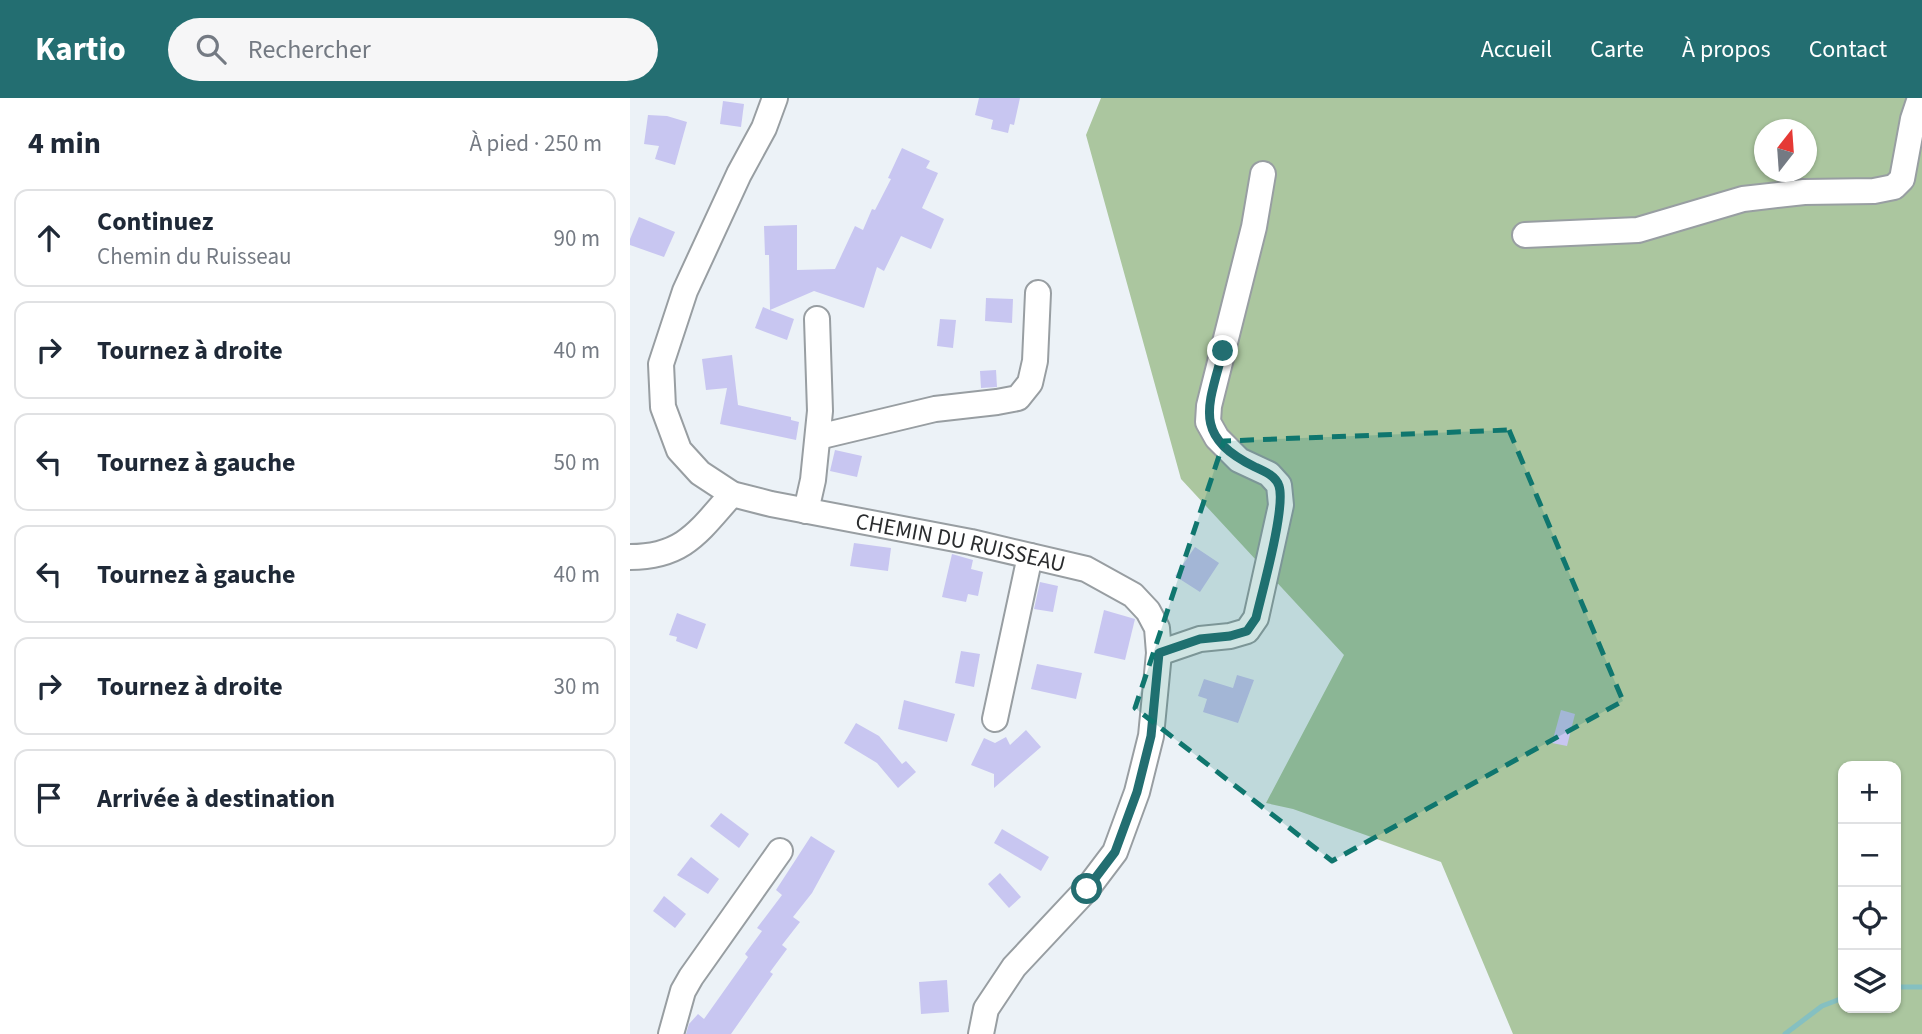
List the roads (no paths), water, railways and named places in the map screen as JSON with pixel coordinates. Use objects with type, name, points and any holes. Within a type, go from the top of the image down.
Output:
[{"type":"street","name":"CHEMIN DU RUISSEAU","points":[[775,98],[764,128],[738,174],[685,291],[661,364],[663,407],[679,450],[700,473],[732,494],[1086,569],[1133,595],[1148,611],[1157,628],[1159,653],[1151,736],[1137,792],[1115,852],[1087,889],[1014,967],[986,1009],[981,1034]]},
{"type":"street","points":[[1524,234],[1638,230],[1743,199],[1804,192],[1874,191],[1894,187],[1902,179],[1913,119],[1920,98]]},
{"type":"street","points":[[1159,653],[1200,639],[1247,631],[1256,618],[1266,577],[1281,505],[1279,485],[1269,474],[1240,460],[1217,438],[1208,422],[1209,406],[1254,227],[1263,174]]},
{"type":"street","points":[[818,437],[935,409],[1018,398],[1030,383],[1035,361],[1038,293]]},
{"type":"street","points":[[807,511],[820,411],[817,319]]},
{"type":"street","points":[[630,557],[660,555],[690,541],[732,494]]},
{"type":"street","points":[[995,719],[1030,556]]},
{"type":"street","points":[[671,1034],[683,991],[780,851]]},
{"type":"waterway","points":[[1901,987],[1922,987]]},
{"type":"waterway","points":[[1785,1034],[1822,1006],[1838,1000]]}]
